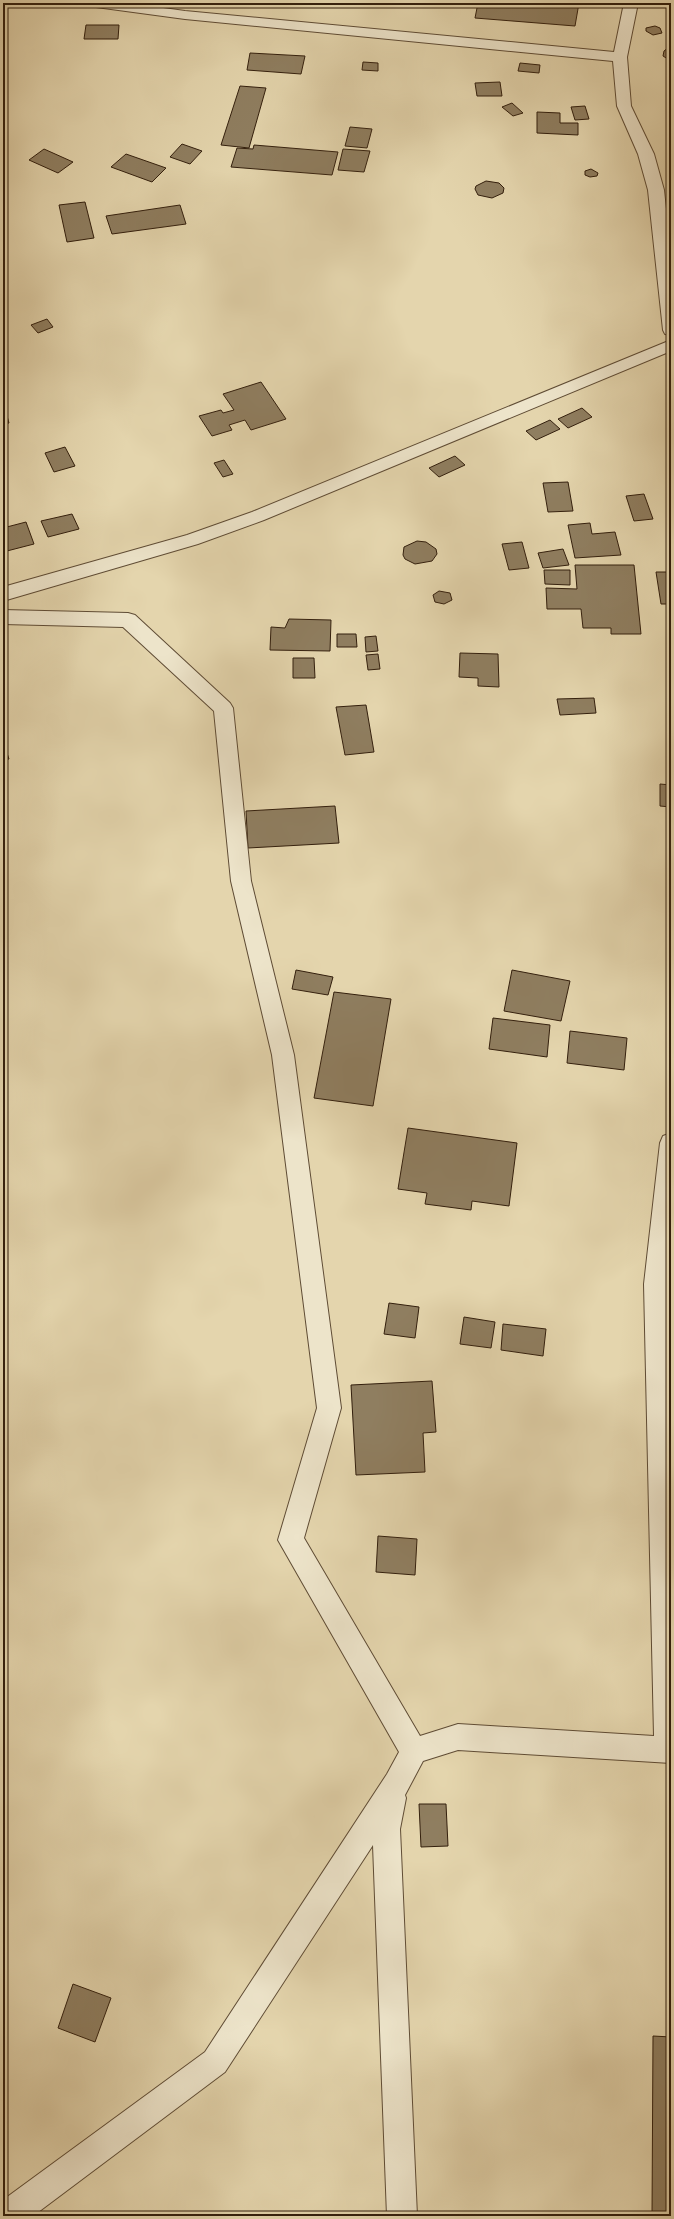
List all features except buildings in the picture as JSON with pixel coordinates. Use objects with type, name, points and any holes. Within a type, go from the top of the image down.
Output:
[{"type":"street","points":[[96,3],[185,15],[620,57]]},
{"type":"street","points":[[631,3],[620,57],[624,106],[646,154],[656,190],[671,330]]},
{"type":"street","points":[[3,594],[50,582],[118,560],[192,540],[258,516],[671,345]]},
{"type":"street","points":[[3,617],[128,620],[223,708],[241,881],[283,1054],[329,1408],[291,1540],[414,1751]]},
{"type":"street","points":[[4,2216],[22,2205],[215,2062],[397,1784],[414,1751],[458,1738],[670,1750],[656,1284],[671,1143]]},
{"type":"street","points":[[397,1784],[386,1829],[402,2216]]}]
